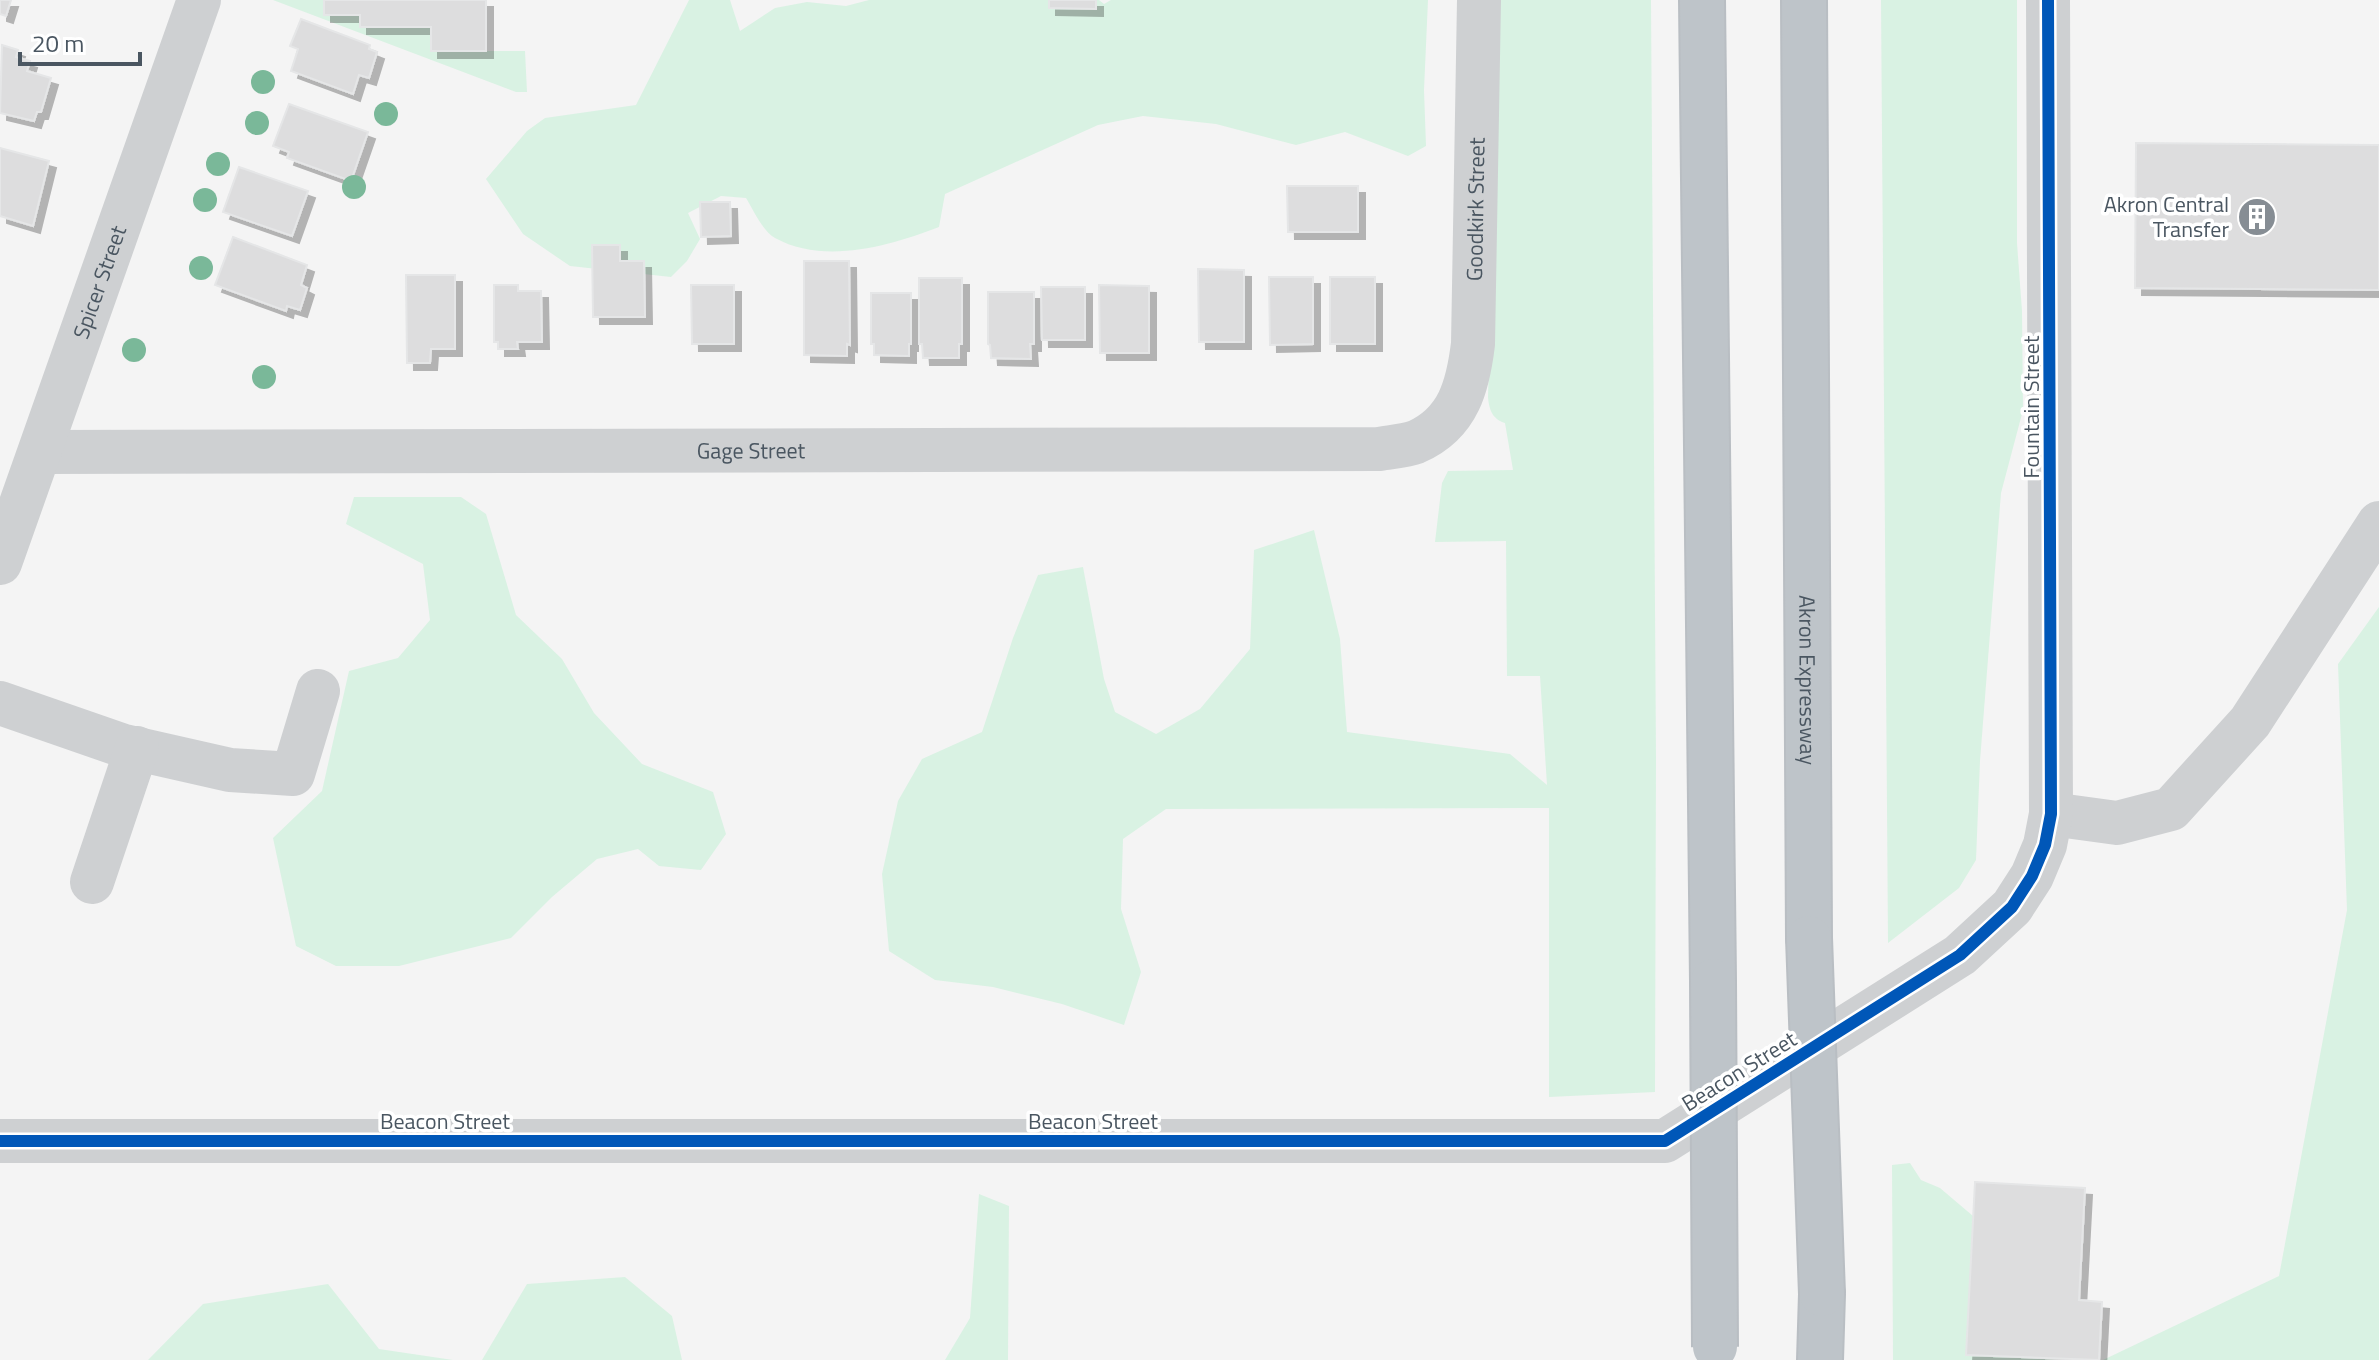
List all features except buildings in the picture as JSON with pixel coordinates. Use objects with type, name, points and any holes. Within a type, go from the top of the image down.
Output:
[{"type":"highway","points":[[1702,0],[1715,1354]]},
{"type":"highway","name":"Akron Expressway","points":[[1804,0],[1809,938],[1822,1294],[1820,1360]]},
{"type":"street","name":"Spicer Street","points":[[0,563],[199,0]]},
{"type":"street","name":"Goodkirk Street","points":[[1449,414],[1463,398],[1473,344],[1479,0]]},
{"type":"street","name":"Fountain Street","points":[[2048,0],[2051,814]]},
{"type":"street","name":"Gage Street","points":[[41,452],[1379,449],[1416,442],[1440,425],[1449,414]]},
{"type":"street","points":[[2051,814],[2117,823],[2171,809],[2250,722],[2379,523]]},
{"type":"street","points":[[0,703],[137,748],[230,770],[293,774],[318,691]]},
{"type":"street","points":[[92,882],[137,748]]},
{"type":"street","name":"Beacon Street","points":[[0,1141],[1665,1141],[1971,946],[2012,907],[2032,876],[2045,845],[2051,814]]},
{"type":"green space","points":[[273,0],[324,0],[360,15],[360,27],[431,27],[431,51],[525,51],[527,92],[516,92]]},
{"type":"green space","points":[[689,0],[730,0],[740,31],[775,8],[807,2],[846,6],[869,0],[1099,0],[1104,4],[1111,0],[1428,0],[1424,90],[1426,146],[1408,156],[1345,132],[1296,145],[1216,124],[1143,116],[1098,125],[945,194],[939,227],[900,241],[836,251],[794,246],[775,238],[762,226],[746,198],[721,196],[688,213],[700,239],[687,261],[671,277],[570,266],[523,234],[486,179],[527,131],[545,118],[636,105]]},
{"type":"green space","points":[[1499,0],[1651,0],[1655,1092],[1549,1097],[1549,808],[1166,809],[1123,839],[1121,909],[1141,972],[1124,1025],[1062,1004],[993,987],[935,980],[889,951],[882,874],[898,801],[922,759],[982,732],[1038,575],[1083,567],[1104,679],[1115,712],[1156,734],[1200,709],[1250,649],[1254,550],[1314,530],[1340,639],[1347,732],[1510,754],[1547,785],[1540,676],[1507,676],[1506,541],[1435,542],[1442,483],[1448,471],[1513,470],[1505,423],[1492,413],[1488,397]]},
{"type":"green space","points":[[1881,0],[2017,0],[2017,243],[2022,311],[2023,410],[2001,493],[1980,761],[1976,860],[1959,888],[1888,943]]},
{"type":"green space","points":[[354,497],[461,497],[486,514],[516,615],[562,659],[594,713],[642,764],[713,792],[726,834],[701,870],[659,866],[638,849],[597,859],[552,897],[511,938],[399,966],[336,966],[296,946],[273,838],[322,791],[349,671],[398,658],[430,620],[423,564],[346,524]]},
{"type":"green space","points":[[2379,607],[2379,1360],[2103,1360],[2279,1276],[2347,910],[2338,664]]},
{"type":"green space","points":[[1910,1163],[1921,1180],[1940,1188],[1973,1216],[1966,1355],[2059,1360],[1893,1360],[1892,1165]]},
{"type":"green space","points":[[979,1194],[1009,1206],[1008,1360],[945,1360],[970,1318]]},
{"type":"green space","points":[[625,1277],[672,1316],[682,1360],[482,1360],[527,1284]]},
{"type":"green space","points":[[328,1284],[379,1349],[453,1360],[148,1360],[203,1304]]},
{"type":"cycle path","points":[[0,1141],[1665,1141],[1960,955],[2012,907],[2032,876],[2045,845],[2051,814],[2048,0]]},
{"type":"place","name":"Akron Central Transfer","points":[[2257,217]]}]
